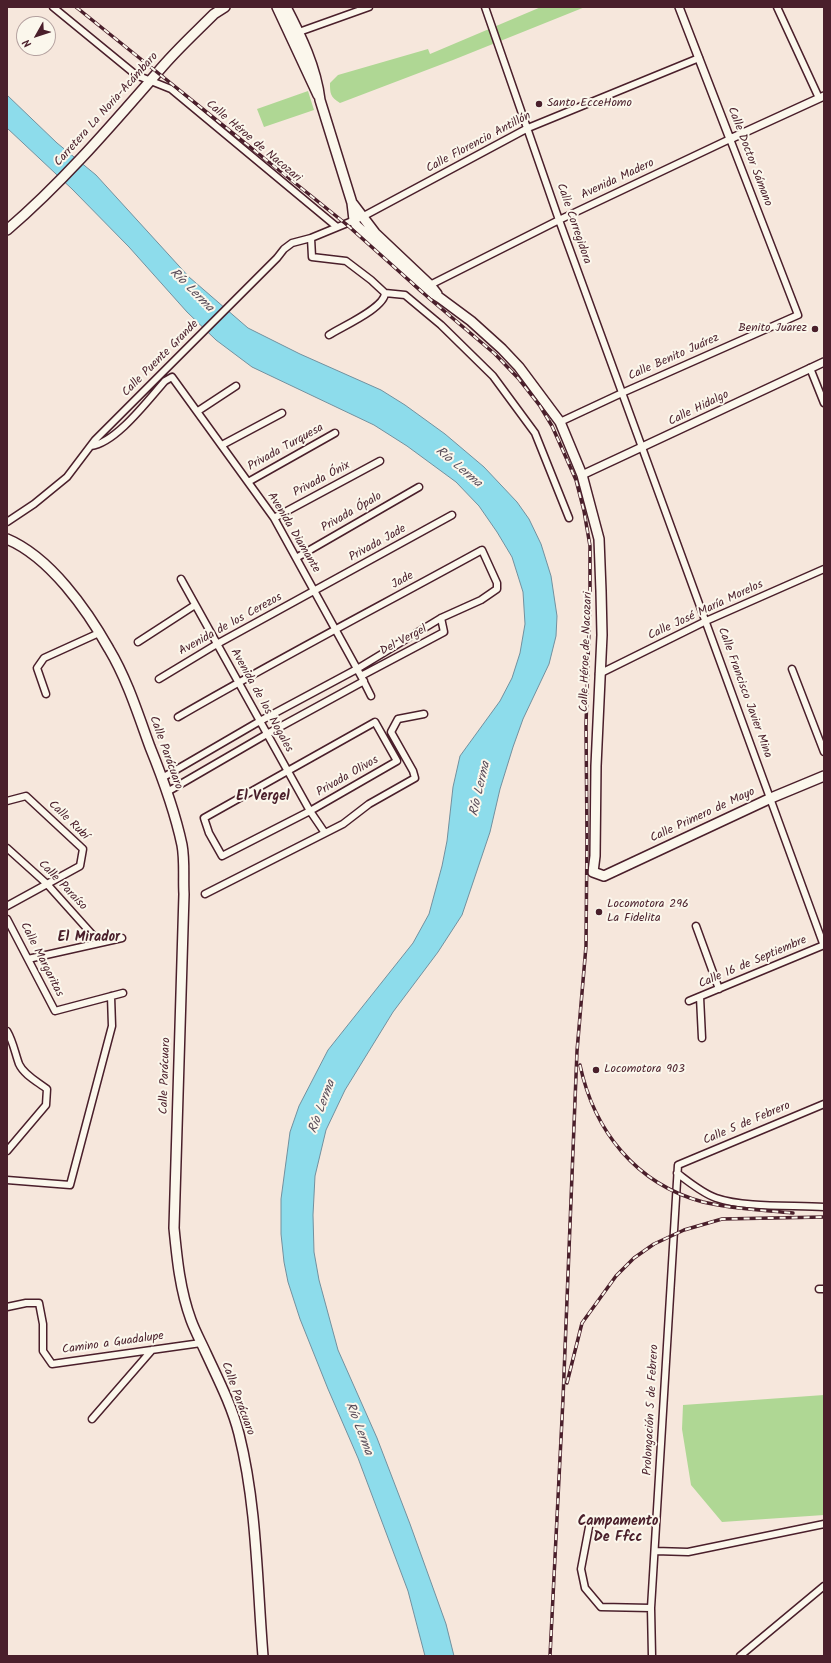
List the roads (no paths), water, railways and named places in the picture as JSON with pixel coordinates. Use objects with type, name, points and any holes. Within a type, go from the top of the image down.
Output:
[{"type":"main road","name":"Carretera La Noria-Acámbaro","points":[[7,230],[42,199],[216,10],[225,7]]},
{"type":"main road","points":[[277,7],[320,100],[358,219]]},
{"type":"main road","points":[[286,7],[299,32],[318,82],[320,100]]},
{"type":"main road","name":"Calle Héroe de Nacozari","points":[[358,219],[375,233],[440,298],[471,321],[502,349],[534,386],[560,422],[582,475],[599,539],[602,635],[599,674],[595,856],[593,872]]},
{"type":"main road","name":"Calle Parácuaro","points":[[7,539],[32,554],[62,582],[110,649],[130,693],[162,778],[182,847],[184,894],[174,1228],[178,1269],[184,1299],[191,1321],[221,1384],[238,1432],[248,1479],[254,1535],[263,1656]]},
{"type":"main road","name":"Calle Primero de Mayo","points":[[593,872],[604,876],[771,798],[824,776]]},
{"type":"street","name":"Calle Héroe de Nacozari","points":[[53,7],[136,75],[171,89],[337,227]]},
{"type":"street","points":[[299,32],[369,7]]},
{"type":"street","name":"Calle Corregidora","points":[[485,7],[559,220],[643,448]]},
{"type":"street","name":"Calle Doctor Sámano","points":[[679,7],[798,315]]},
{"type":"street","points":[[777,7],[822,97]]},
{"type":"street","name":"Calle Florencio Antillón","points":[[358,219],[528,128],[699,58]]},
{"type":"street","name":"Avenida Madero","points":[[427,286],[559,220],[822,97]]},
{"type":"street","name":"Calle Puente Grande","points":[[7,522],[34,504],[67,477],[95,440],[277,258],[284,249],[292,243],[311,238],[358,219]]},
{"type":"street","points":[[311,238],[312,258],[346,261],[386,293],[404,295],[441,325],[493,376],[535,434],[569,518]]},
{"type":"street","points":[[328,335],[368,312],[382,302],[386,293]]},
{"type":"street","name":"Calle Benito Juárez","points":[[560,422],[798,315]]},
{"type":"street","name":"Calle Hidalgo","points":[[582,475],[643,448],[824,362]]},
{"type":"street","points":[[810,368],[824,403]]},
{"type":"street","name":"Avenida Diamante","points":[[90,446],[96,446],[116,434],[169,377],[172,376],[274,518],[371,696]]},
{"type":"street","points":[[198,411],[236,386]]},
{"type":"street","points":[[222,445],[282,413]]},
{"type":"street","name":"Privada Turquesa","points":[[248,482],[335,433]]},
{"type":"street","name":"Calle Francisco Javier Mina","points":[[643,448],[824,945]]},
{"type":"street","name":"Privada Ónix","points":[[274,518],[380,461]]},
{"type":"street","name":"Privada Ópalo","points":[[296,558],[419,487]]},
{"type":"street","name":"Privada Jade","points":[[314,592],[452,515]]},
{"type":"street","name":"Del Vergel","points":[[162,778],[260,721],[357,669],[441,618],[481,600],[497,589],[498,583],[482,550]]},
{"type":"street","name":"Jade","points":[[178,717],[238,682],[482,550]]},
{"type":"street","name":"Calle José María Morelos","points":[[599,674],[706,621],[824,569]]},
{"type":"street","name":"Avenida de los Nogales","points":[[181,579],[266,734],[310,811],[325,833]]},
{"type":"street","name":"Avenida de los Cerezos","points":[[159,679],[217,644],[314,592]]},
{"type":"street","points":[[138,642],[195,605]]},
{"type":"street","name":"Del Vergel","points":[[362,678],[444,632],[441,618]]},
{"type":"street","points":[[46,694],[37,668],[44,658],[99,633]]},
{"type":"street","points":[[792,670],[824,752]]},
{"type":"street","points":[[167,792],[362,678]]},
{"type":"street","points":[[205,894],[343,824],[370,804],[415,778],[413,771],[391,732],[398,719],[424,714]]},
{"type":"street","name":"Privada Olivos","points":[[375,722],[397,761],[310,811],[222,856],[209,833],[204,818],[375,722]]},
{"type":"street","name":"Calle Rubí","points":[[7,802],[26,796],[83,849],[80,866],[47,884]]},
{"type":"street","name":"Calle Paraíso","points":[[7,848],[47,884],[100,942]]},
{"type":"street","points":[[7,906],[47,884]]},
{"type":"street","name":"Calle Margaritas","points":[[7,918],[55,1011],[111,996]]},
{"type":"street","points":[[696,926],[719,989]]},
{"type":"street","points":[[28,959],[122,938]]},
{"type":"street","name":"Calle 16 de Septiembre","points":[[690,1001],[824,945]]},
{"type":"street","points":[[7,1180],[70,1185],[112,1026],[111,996],[123,993]]},
{"type":"street","points":[[700,997],[702,1038]]},
{"type":"street","points":[[7,1031],[12,1040],[20,1065],[30,1077],[48,1089],[46,1105],[7,1151]]},
{"type":"street","points":[[7,1046],[12,1040]]},
{"type":"street","name":"Calle 5 de Febrero","points":[[678,1165],[824,1104]]},
{"type":"street","name":"Prolongación 5 de Febrero","points":[[652,1656],[651,1608],[678,1165]]},
{"type":"street","points":[[677,1173],[696,1188],[715,1198],[735,1203],[824,1207]]},
{"type":"street","name":"Camino a Guadalupe","points":[[7,1307],[26,1303],[39,1303],[43,1324],[43,1352],[52,1364],[201,1343]]},
{"type":"street","points":[[92,1419],[152,1350]]},
{"type":"street","points":[[655,1551],[688,1552],[824,1524]]},
{"type":"street","points":[[589,1527],[581,1568],[585,1588],[601,1607],[651,1608]]},
{"type":"street","points":[[740,1656],[824,1586]]},
{"type":"water","name":"Río Lerma","points":[[7,95],[57,143],[96,175],[189,277],[248,328],[300,354],[381,390],[405,405],[445,434],[484,467],[517,502],[529,519],[541,544],[551,576],[557,616],[556,636],[549,664],[523,719],[513,747],[500,789],[490,832],[462,915],[438,952],[393,1012],[345,1090],[326,1130],[315,1176],[313,1215],[314,1252],[319,1280],[338,1350],[377,1438],[410,1524],[446,1624],[454,1656],[425,1656],[408,1591],[358,1458],[300,1319],[288,1282],[281,1234],[281,1199],[290,1132],[299,1106],[328,1050],[413,943],[429,914],[447,841],[453,787],[460,756],[500,701],[512,678],[520,653],[525,624],[523,592],[512,557],[497,532],[479,506],[456,482],[407,446],[374,425],[252,367],[216,340],[187,312],[129,247],[72,189],[7,128]]},
{"type":"railway","points":[[76,7],[346,224],[430,299],[495,354],[518,378],[540,406],[552,426],[576,480],[584,511],[590,546],[586,725],[586,946],[577,1051],[563,1399],[550,1656]]},
{"type":"railway","points":[[580,1065],[596,1112],[607,1133],[622,1152],[638,1168],[657,1182],[679,1194],[703,1202],[736,1208],[793,1213]]},
{"type":"railway","points":[[567,1383],[582,1323],[616,1276],[634,1258],[654,1244],[684,1230],[722,1219],[824,1217]]},
{"type":"place","name":"Santo EcceHomo","points":[[539,104]]},
{"type":"place","name":"Benito Juarez","points":[[815,329]]},
{"type":"place","name":"Locomotora 296 La Fidelita","points":[[599,912]]},
{"type":"place","name":"Locomotora 903","points":[[596,1070]]},
{"type":"district","name":"El Vergel","points":[[263,798]]},
{"type":"district","name":"El Mirador","points":[[89,939]]},
{"type":"district","name":"Campamento De Ffcc","points":[[618,1532]]}]
